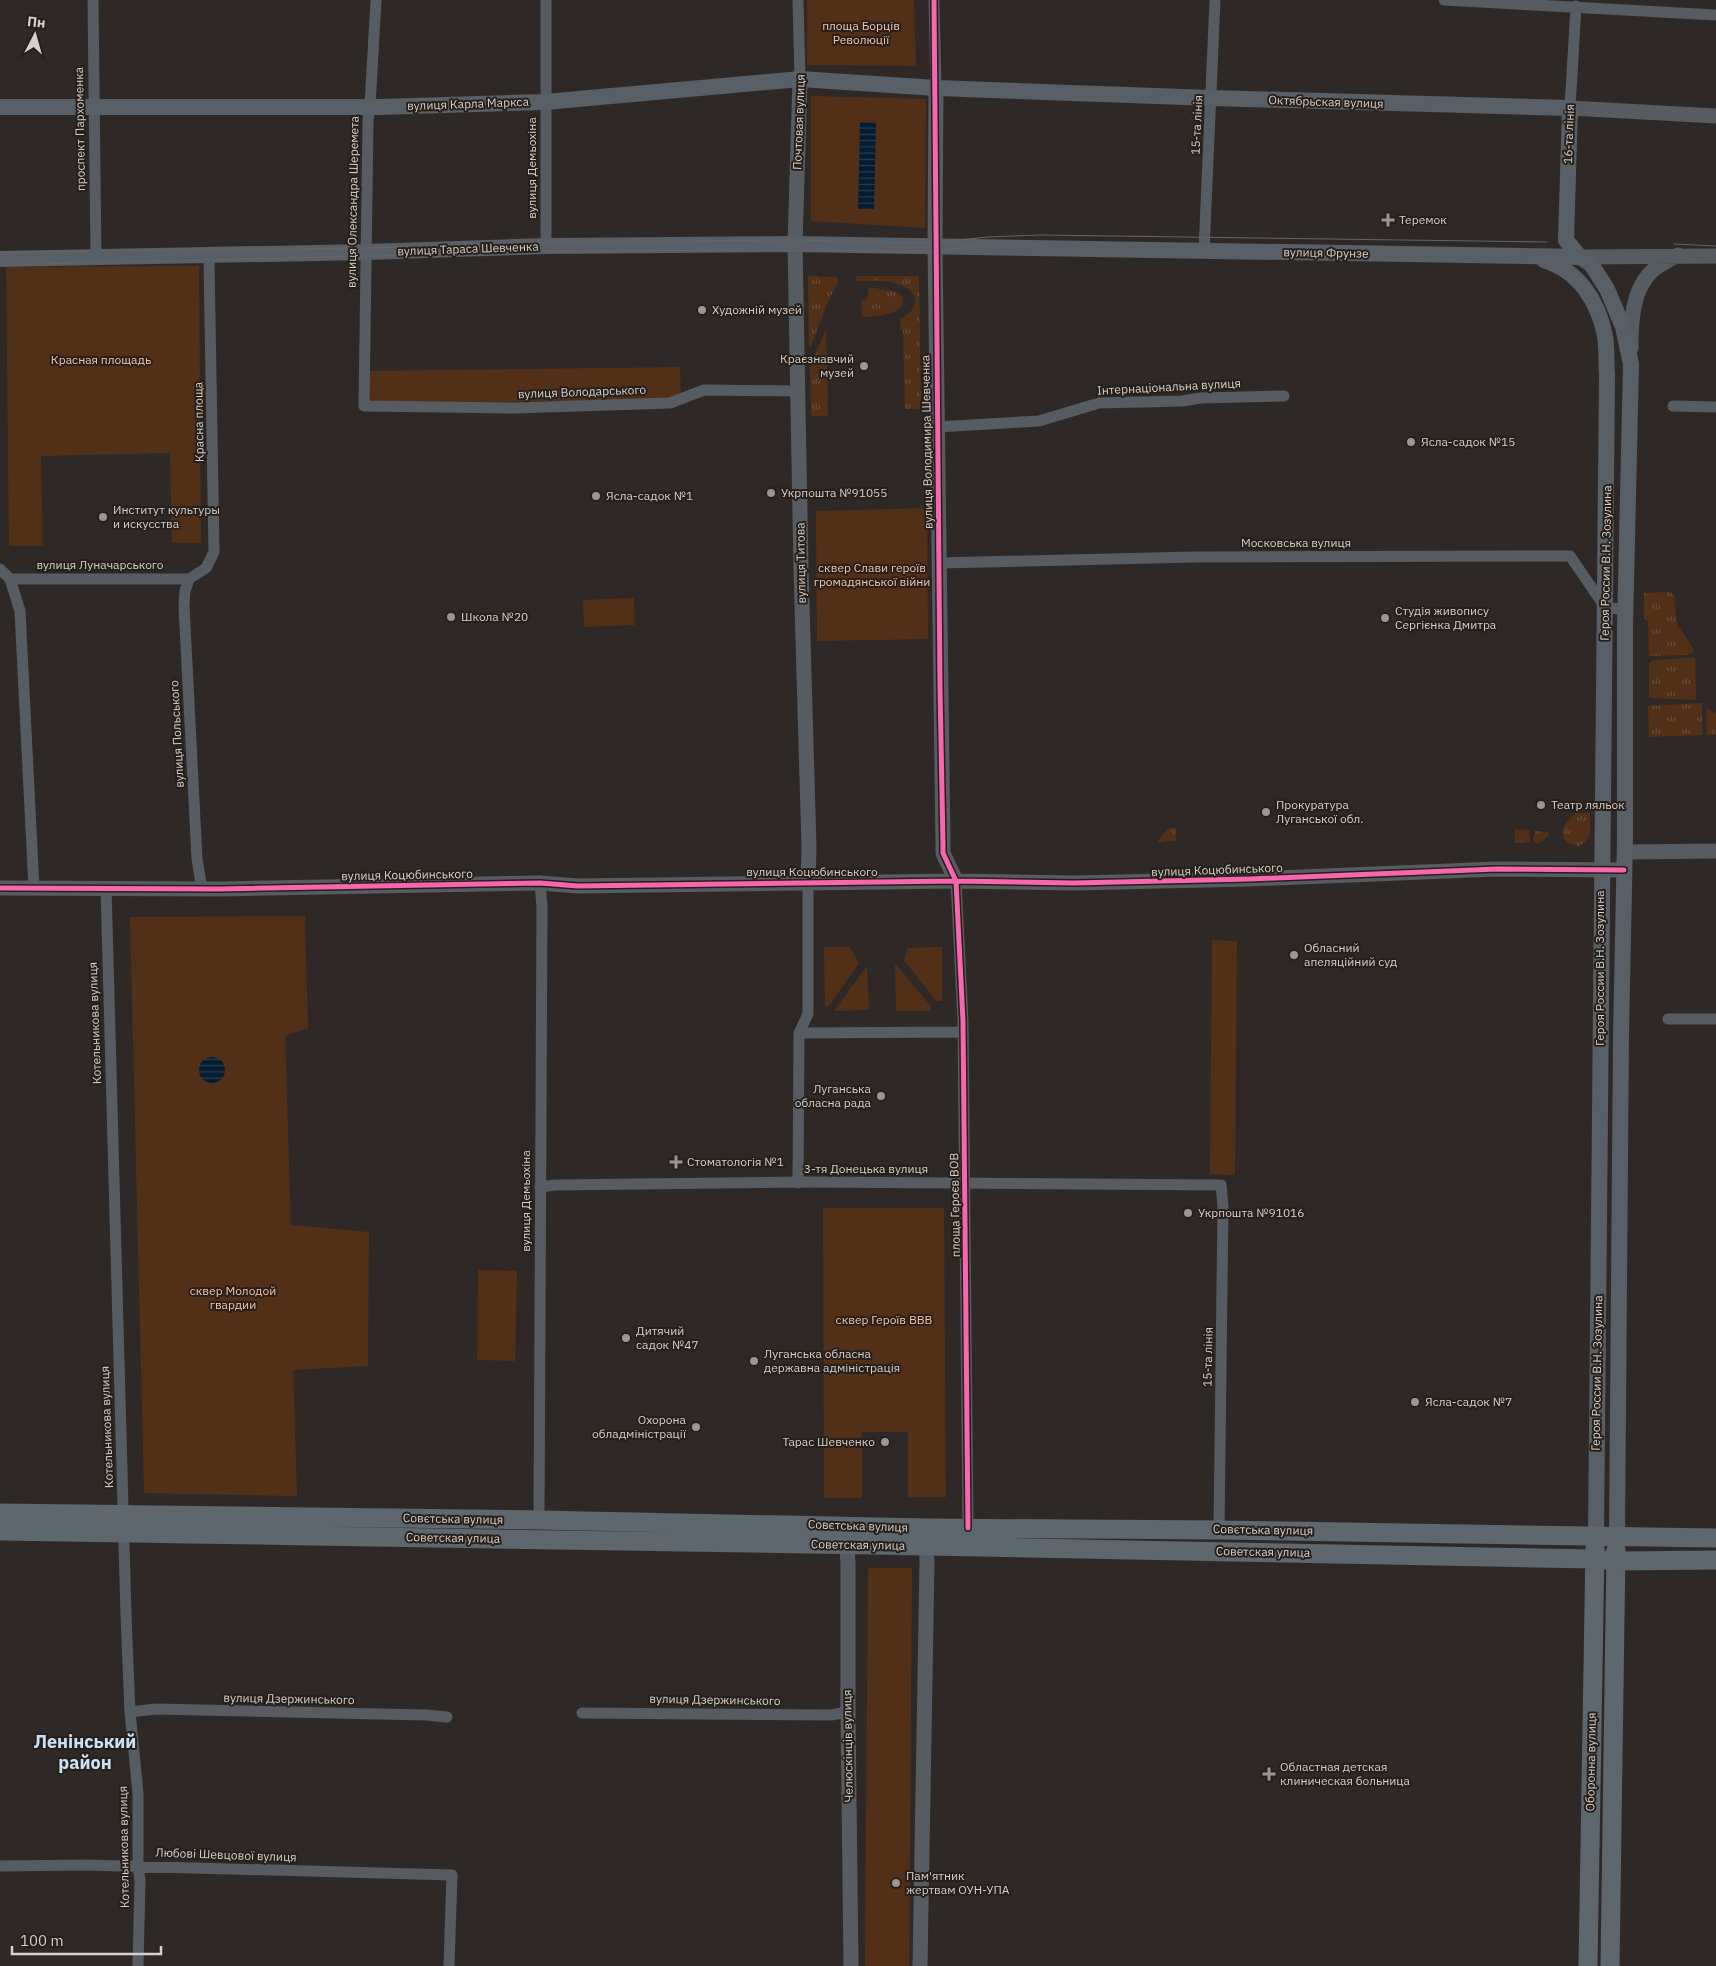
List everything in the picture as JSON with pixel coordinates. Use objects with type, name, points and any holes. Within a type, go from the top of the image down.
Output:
[{"type":"main road","name":"вулиця Карла Маркса","points":[[0,107],[370,106],[545,102],[800,79],[936,88]]},
{"type":"main road","name":"Октябрьская вулиця","points":[[936,88],[1570,108]]},
{"type":"main road","name":"16-та лінія","points":[[1570,108],[1566,240],[1580,257]]},
{"type":"main road","name":"вулиця Тараса Шевченка","points":[[0,259],[366,252],[546,246],[795,244],[935,247]]},
{"type":"main road","name":"вулиця Фрунзе","points":[[935,247],[1580,257]]},
{"type":"main road","name":"Героя России В.Н. Зозулина","points":[[1532,256],[1559,264],[1581,284],[1592,300],[1605,337],[1607,397],[1596,1536]]},
{"type":"main road","name":"Героя России В.Н. Зозулина","points":[[1580,257],[1591,264],[1600,274],[1623,327],[1630,364],[1625,852],[1621,1034],[1617,1536]]},
{"type":"main road","name":"Совєтська вулиця","points":[[0,1513],[123,1524],[539,1520],[845,1526],[926,1537],[968,1528],[1716,1538]]},
{"type":"main road","name":"Советская улица","points":[[0,1531],[123,1524],[847,1545],[926,1537],[1616,1561],[1716,1560]]},
{"type":"main road","name":"Оборонна вулиця","points":[[1588,1966],[1594,1559],[1596,1536]]},
{"type":"main road","name":"Оборонна вулиця","points":[[1610,1966],[1617,1536]]},
{"type":"street","name":"проспект Пархоменка","points":[[93,0],[96,258]]},
{"type":"street","name":"вулиця Олександра Шеремета","points":[[364,406],[368,121],[376,0]]},
{"type":"street","name":"вулиця Демьохіна","points":[[546,0],[546,246]]},
{"type":"street","name":"Почтовая вулиця","points":[[795,244],[800,79],[798,0]]},
{"type":"street","name":"вулиця Володимира Шевченка","points":[[934,0],[938,563],[943,853],[956,881]]},
{"type":"street","name":"15-та лінія","points":[[1204,251],[1215,0]]},
{"type":"street","points":[[1444,0],[1716,15]]},
{"type":"street","name":"16-та лінія","points":[[1570,108],[1576,6]]},
{"type":"street","name":"Октябрьская вулиця","points":[[1570,108],[1716,116]]},
{"type":"street","name":"вулиця Титова","points":[[795,244],[809,848],[808,883]]},
{"type":"street","name":"Красна площа","points":[[189,579],[206,568],[214,552],[209,260],[212,254]]},
{"type":"street","points":[[1630,364],[1632,318],[1642,284],[1651,272],[1678,255]]},
{"type":"street","name":"вулиця Фрунзе","points":[[1580,257],[1716,256]]},
{"type":"street","name":"вулиця Володарського","points":[[364,406],[515,408],[670,403],[704,390],[798,390]]},
{"type":"street","name":"Інтернаціональна вулиця","points":[[937,427],[1039,421],[1099,403],[1284,396]]},
{"type":"street","points":[[1673,406],[1716,407]]},
{"type":"street","name":"Московська вулиця","points":[[938,563],[1194,557],[1570,556],[1605,607]]},
{"type":"street","points":[[0,569],[10,579],[20,611],[34,888]]},
{"type":"street","name":"вулиця Луначарського","points":[[10,579],[189,579]]},
{"type":"street","name":"вулиця Польського","points":[[189,579],[185,591],[184,615],[197,859],[202,889]]},
{"type":"street","points":[[1605,607],[1626,610]]},
{"type":"street","points":[[1625,852],[1716,851]]},
{"type":"street","name":"вулиця Коцюбинського","points":[[0,888],[106,887],[202,889],[540,883],[578,886],[956,881],[1074,883],[1250,879],[1497,869],[1624,870]]},
{"type":"street","name":"площа Героєв ВОВ","points":[[956,881],[963,1032],[968,1528]]},
{"type":"street","name":"вулиця Демьохіна","points":[[539,1520],[542,907],[540,883]]},
{"type":"street","points":[[798,1182],[799,1033],[808,1014],[808,883]]},
{"type":"street","name":"Котельникова вулиця","points":[[106,887],[123,1524],[130,1712],[138,1793],[138,1866],[140,1881],[138,1966]]},
{"type":"street","points":[[1668,1019],[1716,1019]]},
{"type":"street","points":[[799,1033],[963,1032]]},
{"type":"street","name":"3-тя Донецька вулиця","points":[[540,1187],[555,1185],[798,1182],[1221,1185]]},
{"type":"street","name":"15-та лінія","points":[[1219,1530],[1223,1206],[1221,1185]]},
{"type":"street","name":"Челюскінців вулиця","points":[[845,1526],[847,1545],[851,1966]]},
{"type":"street","points":[[920,1966],[926,1537]]},
{"type":"street","name":"вулиця Дзержинського","points":[[130,1712],[156,1709],[447,1717]]},
{"type":"street","name":"вулиця Дзержинського","points":[[582,1713],[831,1715],[848,1712]]},
{"type":"street","name":"Любові Шевцової вулиця","points":[[0,1866],[138,1866],[452,1875],[448,1966]]},
{"type":"green space","name":"площа Борців Революції","points":[[807,0],[914,0],[916,66],[807,65]]},
{"type":"green space","points":[[811,96],[926,99],[925,228],[811,221]]},
{"type":"green space","name":"Красная площадь","points":[[199,266],[201,543],[172,543],[170,453],[41,456],[43,546],[9,546],[6,267]]},
{"type":"green space","points":[[808,276],[837,277],[838,283],[829,299],[809,347]]},
{"type":"green space","points":[[856,276],[919,276],[921,409],[905,409],[903,330],[901,330],[900,319],[912,310],[915,304],[915,296],[910,290],[896,283],[856,281]]},
{"type":"green space","points":[[869,287],[896,292],[902,296],[903,304],[900,308],[890,313],[862,317],[861,300],[867,300]]},
{"type":"green space","points":[[826,330],[828,416],[811,416],[810,366]]},
{"type":"green space","points":[[680,367],[681,400],[366,403],[367,371]]},
{"type":"green space","name":"сквер Слави героїв громадянської війни","points":[[927,508],[928,639],[817,641],[816,511]]},
{"type":"green space","points":[[1670,592],[1674,595],[1677,625],[1694,652],[1687,655],[1649,656],[1648,622],[1644,618],[1644,593]]},
{"type":"green space","points":[[634,598],[635,625],[584,627],[583,600]]},
{"type":"green space","points":[[1695,658],[1696,700],[1649,698],[1649,663],[1653,660]]},
{"type":"green space","points":[[1702,703],[1702,735],[1649,737],[1648,706]]},
{"type":"green space","points":[[1706,708],[1716,713],[1716,735],[1707,735]]},
{"type":"green space","points":[[1575,813],[1590,813],[1590,833],[1586,842],[1579,846],[1567,843],[1563,834],[1564,827]]},
{"type":"green space","points":[[1169,828],[1176,828],[1176,841],[1157,842]]},
{"type":"green space","points":[[1515,829],[1529,830],[1530,842],[1515,843]]},
{"type":"green space","points":[[1535,831],[1548,832],[1549,835],[1543,841],[1536,844],[1533,840]]},
{"type":"green space","name":"сквер Молодой гвардии","points":[[305,916],[308,1028],[285,1036],[291,1225],[369,1232],[368,1366],[293,1370],[297,1496],[144,1493],[130,917]]},
{"type":"green space","points":[[1212,940],[1237,941],[1235,1175],[1210,1174]]},
{"type":"green space","points":[[824,947],[850,947],[859,963],[829,1006],[825,1006]]},
{"type":"green space","points":[[942,947],[942,1001],[936,1001],[904,960],[908,948]]},
{"type":"green space","points":[[895,964],[931,1006],[931,1011],[896,1011]]},
{"type":"green space","points":[[867,966],[869,1010],[834,1011]]},
{"type":"green space","name":"сквер Героїв ВВВ","points":[[823,1208],[944,1208],[946,1497],[908,1497],[908,1432],[862,1432],[862,1498],[824,1498]]},
{"type":"green space","points":[[478,1270],[517,1271],[515,1361],[477,1360]]},
{"type":"green space","points":[[868,1568],[912,1568],[909,1966],[865,1966]]},
{"type":"water","points":[[860,122],[876,123],[874,209],[858,209]]},
{"type":"water","points":[[212,1057],[221,1061],[225,1070],[221,1079],[212,1083],[203,1079],[199,1070],[203,1061]]},
{"type":"tram line","points":[[0,252],[372,248],[546,242],[795,240],[929,243],[988,237],[1040,235],[1547,242]]},
{"type":"tram line","points":[[1674,244],[1716,246]]},
{"type":"tram line","points":[[0,265],[578,251],[795,250],[935,252],[982,245]]},
{"type":"cycle path","points":[[934,0],[943,853],[956,881],[963,1021],[968,1528]]},
{"type":"cycle path","points":[[0,888],[220,889],[540,883],[578,886],[956,881],[1074,883],[1250,879],[1497,869],[1624,870]]},
{"type":"place","name":"Теремок","points":[[1388,220]]},
{"type":"place","name":"Художній музей","points":[[702,310]]},
{"type":"place","name":"Краєзнавчий музей","points":[[864,366]]},
{"type":"place","name":"Ясла-садок №15","points":[[1411,442]]},
{"type":"place","name":"Укрпошта №91055","points":[[771,493]]},
{"type":"place","name":"Ясла-садок №1","points":[[596,496]]},
{"type":"place","name":"Институт культуры и искусства","points":[[103,517]]},
{"type":"place","name":"Школа №20","points":[[451,617]]},
{"type":"place","name":"Студія живопису Сергієнка Дмитра","points":[[1385,618]]},
{"type":"place","name":"Театр ляльок","points":[[1541,805]]},
{"type":"place","name":"Прокуратура Луганської обл.","points":[[1266,812]]},
{"type":"place","name":"Обласний апеляційний суд","points":[[1294,955]]},
{"type":"place","name":"Луганська обласна рада","points":[[881,1096]]},
{"type":"place","name":"Стоматологія №1","points":[[676,1162]]},
{"type":"place","name":"Укрпошта №91016","points":[[1188,1213]]},
{"type":"place","name":"Дитячий садок №47","points":[[626,1338]]},
{"type":"place","name":"Луганська обласна державна адміністрація","points":[[754,1361]]},
{"type":"place","name":"Ясла-садок №7","points":[[1415,1402]]},
{"type":"place","name":"Охорона обладміністрації","points":[[696,1427]]},
{"type":"place","name":"Тарас Шевченко","points":[[885,1442]]},
{"type":"place","name":"Областная детская клиническая больница","points":[[1269,1774]]},
{"type":"place","name":"Пам'ятник жертвам ОУН-УПА","points":[[896,1883]]},
{"type":"district","name":"Ленінський район","points":[[85,1752]]}]
